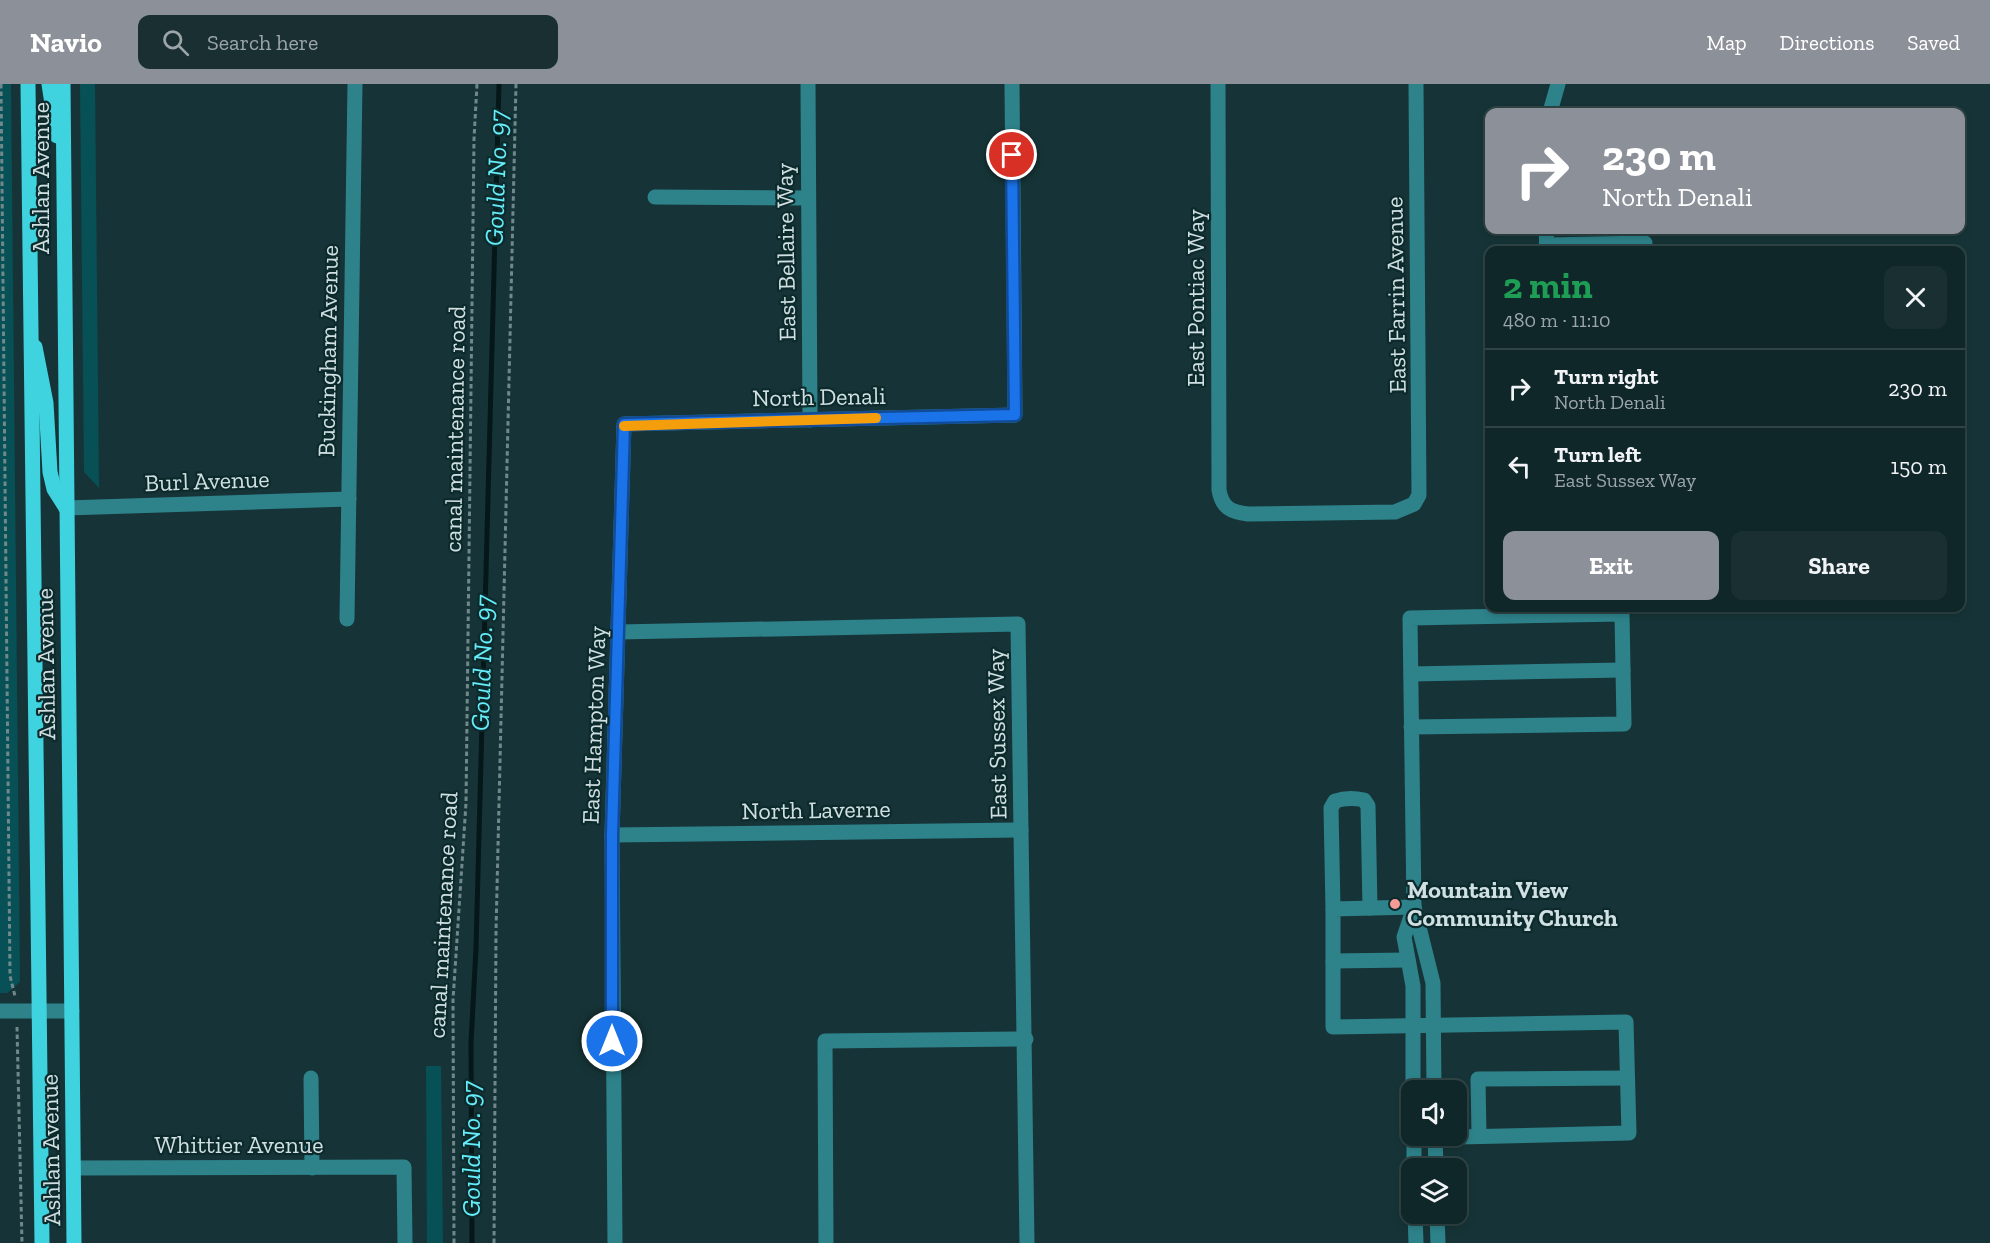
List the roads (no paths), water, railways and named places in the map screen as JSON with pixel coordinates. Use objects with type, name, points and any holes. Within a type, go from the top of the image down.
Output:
[{"type":"main road","name":"Ashlan Avenue","points":[[27,84],[42,1243]]},
{"type":"main road","points":[[49,84],[51,110],[64,168]]},
{"type":"main road","name":"Ashlan Avenue","points":[[63,84],[66,508],[72,840],[74,1243]]},
{"type":"main road","points":[[30,329],[43,382],[50,472],[54,489],[66,508]]},
{"type":"street","name":"Buckingham Avenue","points":[[346,619],[355,84]]},
{"type":"street","name":"East Bellaire Way","points":[[808,84],[810,420]]},
{"type":"street","name":"North Denali","points":[[624,424],[1015,415],[1011,84]]},
{"type":"street","name":"East Pontiac Way","points":[[1218,84],[1219,490],[1221,500],[1227,509],[1248,514],[1383,512],[1406,509],[1414,504]]},
{"type":"street","name":"East Farrin Avenue","points":[[1414,504],[1419,495],[1421,483],[1416,84]]},
{"type":"street","points":[[1551,108],[1558,84]]},
{"type":"street","points":[[654,197],[807,198]]},
{"type":"street","points":[[1586,246],[1645,243]]},
{"type":"street","name":"East Hampton Way","points":[[615,1243],[612,835],[620,632],[624,424]]},
{"type":"street","name":"Burl Avenue","points":[[66,508],[349,499]]},
{"type":"street","points":[[1412,727],[1624,724],[1622,614],[1410,618],[1414,907],[1433,983],[1434,1080]]},
{"type":"street","name":"East Sussex Way","points":[[620,632],[1018,624],[1026,1039],[1027,1243]]},
{"type":"street","points":[[1411,674],[1623,670]]},
{"type":"street","points":[[1370,908],[1368,806],[1364,801],[1358,799],[1341,799],[1335,801],[1331,808],[1333,1027],[1626,1022],[1629,1133],[1467,1136]]},
{"type":"street","name":"North Laverne","points":[[612,835],[1021,830]]},
{"type":"street","points":[[1333,909],[1414,907]]},
{"type":"street","points":[[1413,1080],[1413,986],[1404,937],[1414,907]]},
{"type":"street","points":[[1333,961],[1408,960]]},
{"type":"street","points":[[0,1011],[72,1011]]},
{"type":"street","points":[[826,1243],[825,1041],[1026,1039]]},
{"type":"street","points":[[311,1078],[312,1168]]},
{"type":"street","points":[[1479,1136],[1478,1079],[1627,1078]]},
{"type":"street","name":"Whittier Avenue","points":[[74,1168],[404,1167],[405,1243]]},
{"type":"street","points":[[1415,1224],[1416,1243]]},
{"type":"street","points":[[1437,1224],[1438,1243]]},
{"type":"waterway","name":"Gould No. 97","points":[[472,1243],[471,1043],[476,948],[499,84]]},
{"type":"place","name":"Mountain View Community Church","points":[[1395,904]]}]
